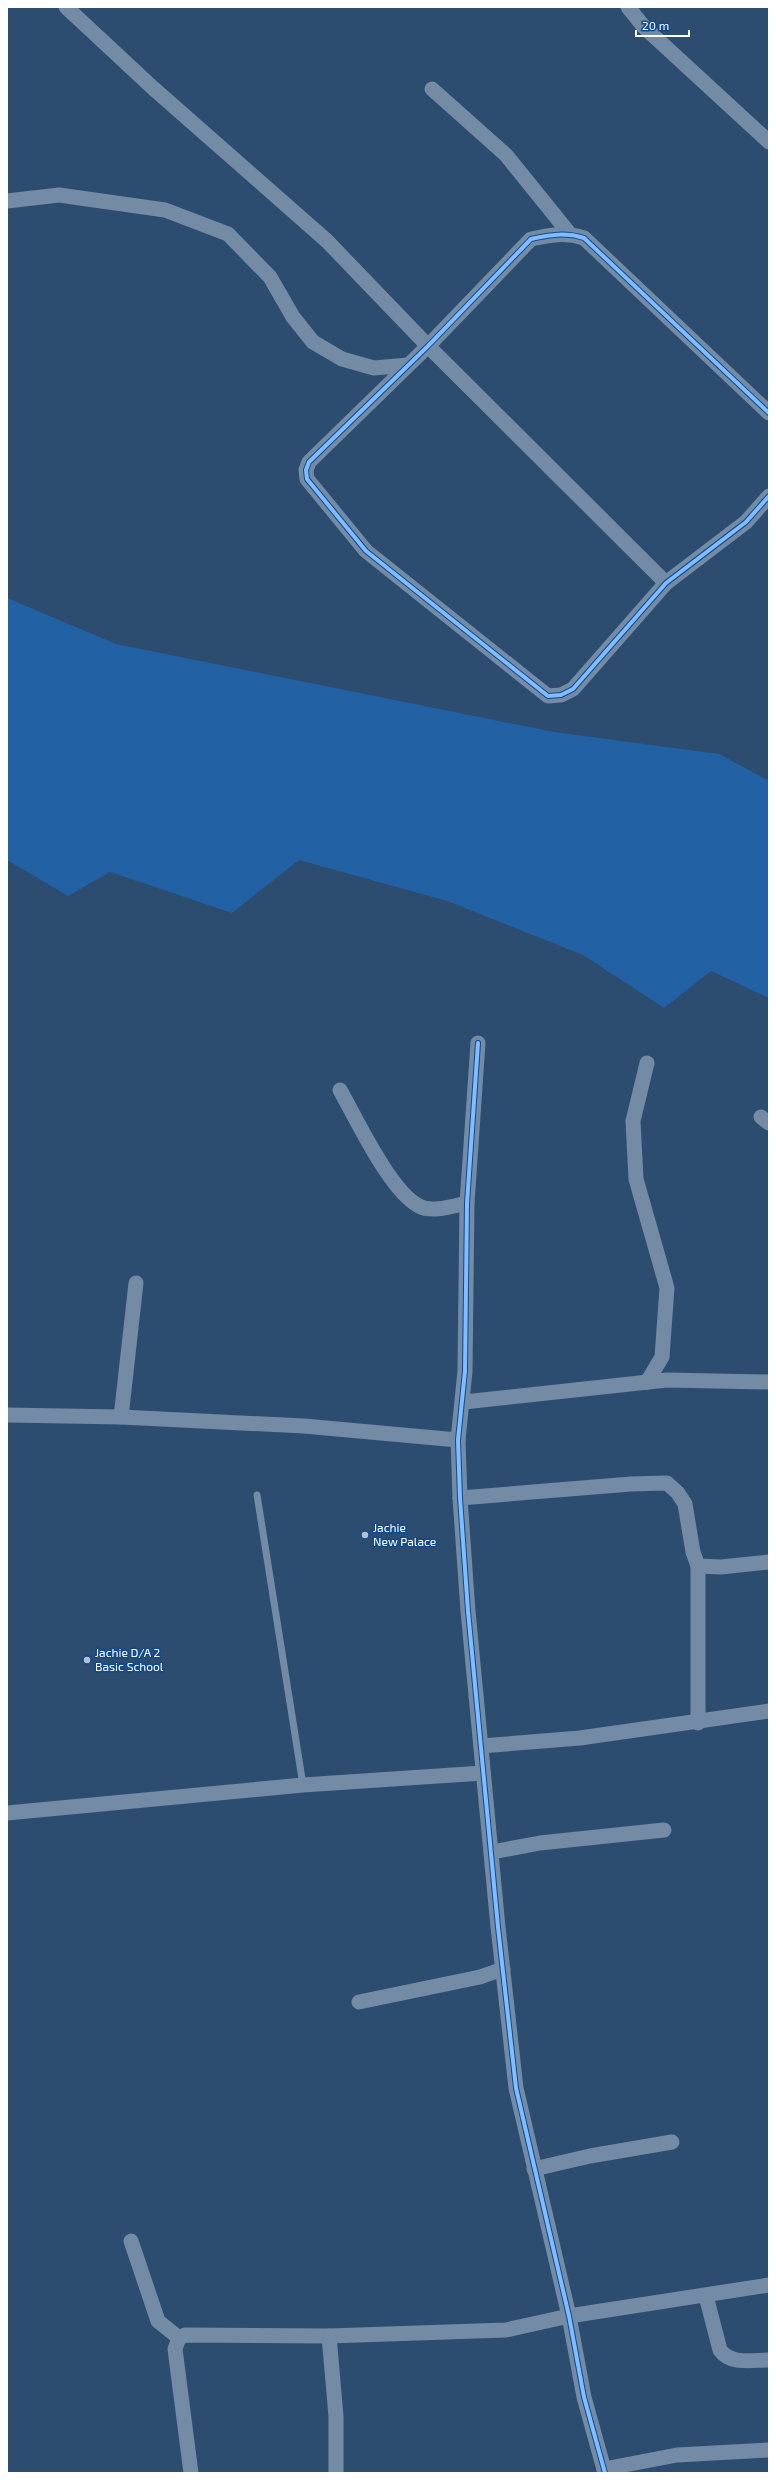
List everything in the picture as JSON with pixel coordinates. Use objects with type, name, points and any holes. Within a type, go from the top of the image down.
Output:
[{"type":"street","points":[[66,7],[153,88],[327,241],[428,346],[666,583]]},
{"type":"street","points":[[628,7],[644,27],[769,142]]},
{"type":"street","points":[[432,89],[506,156],[569,233]]},
{"type":"street","points":[[7,201],[59,195],[165,210],[228,234],[270,277],[293,317],[312,342],[342,359],[374,368],[408,365]]},
{"type":"street","points":[[769,413],[584,238],[569,233],[531,239],[428,346],[309,462],[306,470],[306,479],[366,551],[548,696],[561,695],[573,689],[666,583],[746,522],[769,496]]},
{"type":"street","points":[[478,1043],[467,1203],[464,1402],[458,1440],[460,1498],[483,1773],[516,2088],[570,2316],[584,2397],[604,2471],[676,2456],[769,2450]]},
{"type":"street","points":[[647,1063],[633,1121],[636,1179],[667,1288],[662,1357],[647,1382]]},
{"type":"street","points":[[340,1090],[386,1171],[406,1196],[419,1206],[442,1208],[467,1203]]},
{"type":"street","points":[[121,1417],[136,1284]]},
{"type":"street","points":[[464,1402],[675,1380],[769,1382]]},
{"type":"street","points":[[7,1416],[121,1417],[304,1426],[458,1440]]},
{"type":"street","points":[[460,1498],[631,1484],[667,1484],[678,1493],[684,1504],[693,1552],[698,1566],[698,1723]]},
{"type":"street","points":[[698,1566],[721,1568],[769,1562]]},
{"type":"street","points":[[481,1746],[580,1738],[698,1723],[769,1711]]},
{"type":"street","points":[[7,1813],[303,1785],[483,1773]]},
{"type":"street","points":[[492,1852],[540,1843],[664,1830]]},
{"type":"street","points":[[359,2002],[480,1977],[503,1969]]},
{"type":"street","points":[[534,2169],[590,2156],[672,2142]]},
{"type":"street","points":[[131,2241],[158,2321],[179,2338]]},
{"type":"street","points":[[191,2473],[175,2348],[179,2338],[185,2335],[329,2336],[506,2330],[570,2316],[769,2285]]},
{"type":"street","points":[[706,2296],[720,2350],[724,2357],[733,2360],[769,2360]]},
{"type":"street","points":[[329,2336],[336,2416],[336,2473]]},
{"type":"lane","points":[[257,1495],[303,1785]]},
{"type":"shaded area","points":[[7,598],[116,644],[554,732],[719,754],[769,781],[769,998],[711,971],[664,1008],[583,955],[447,901],[299,860],[232,913],[110,872],[68,896],[7,860]]},
{"type":"cycle path","points":[[769,413],[584,238],[570,235],[551,235],[531,239],[428,346],[309,462],[306,470],[307,479],[366,551],[548,696],[561,695],[573,689],[666,583],[746,522],[769,496]]},
{"type":"cycle path","points":[[478,1043],[467,1203],[465,1371],[458,1440],[460,1498],[468,1611],[498,1927],[516,2088],[569,2316],[584,2397],[605,2473]]},
{"type":"place","name":"Jachie New Palace","points":[[365,1535]]},
{"type":"place","name":"Jachie D/A 2 Basic School","points":[[87,1660]]}]
